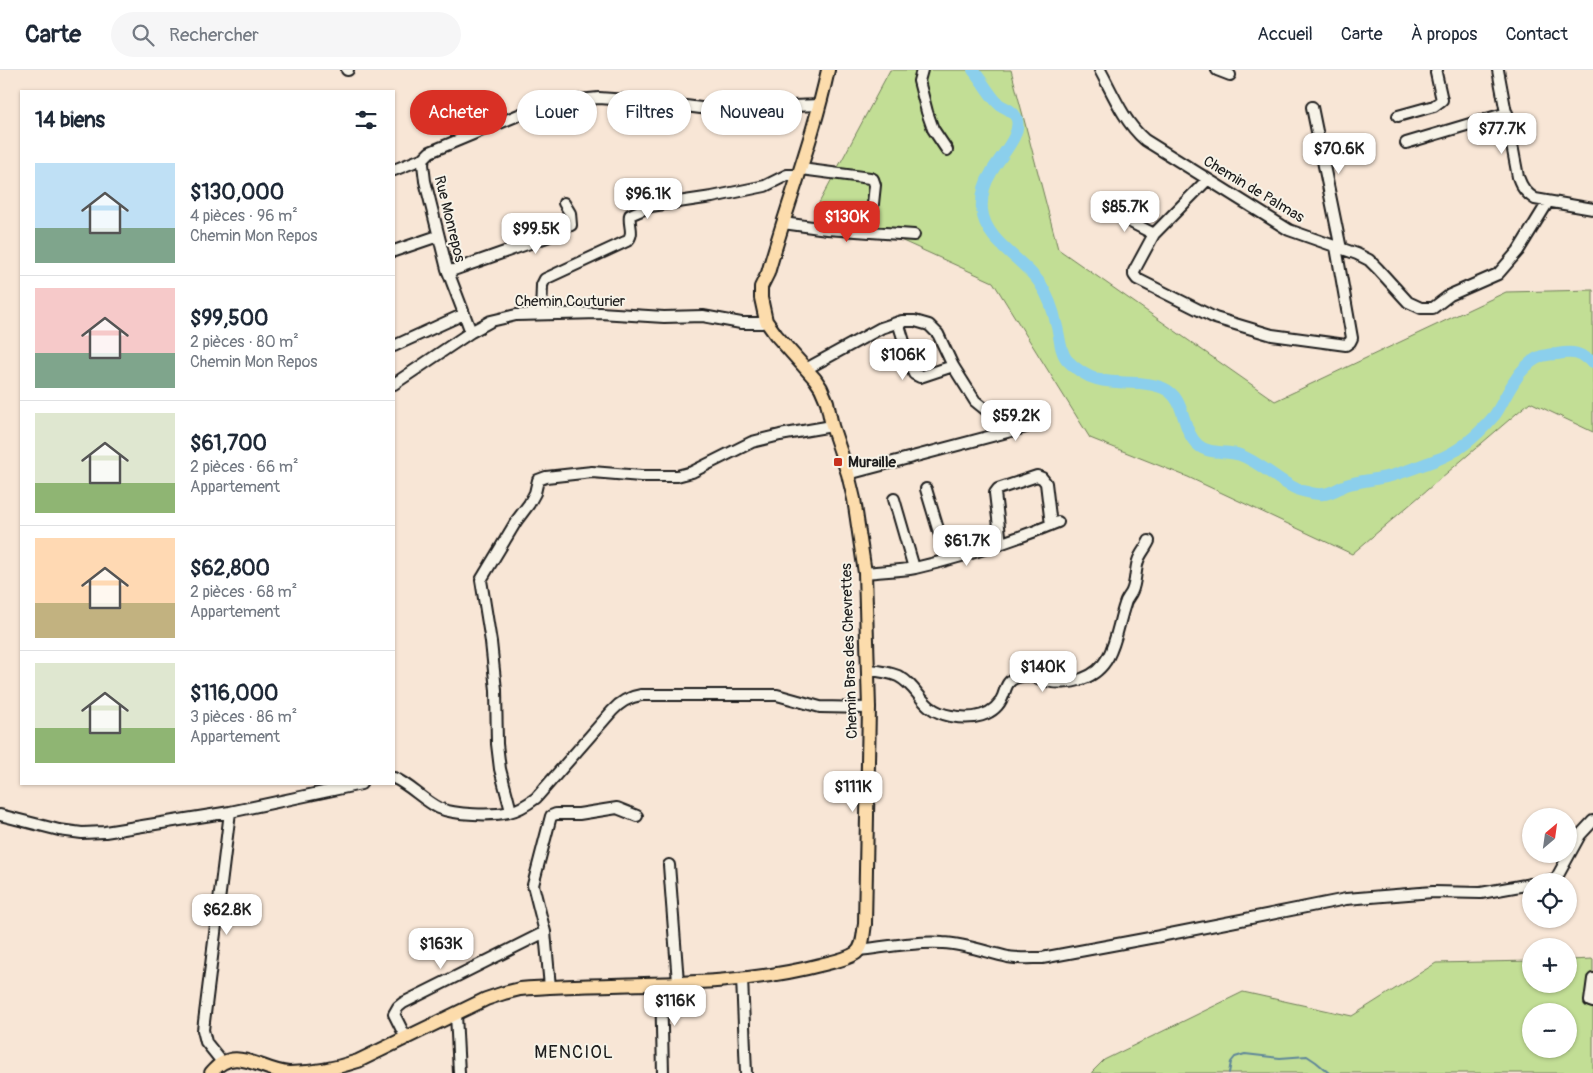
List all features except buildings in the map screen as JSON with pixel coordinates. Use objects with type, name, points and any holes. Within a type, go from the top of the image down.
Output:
[{"type":"main road","name":"Chemin Bras des Chevrettes","points":[[828,70],[820,105],[800,172],[768,273],[761,287],[761,298],[766,321],[821,388],[827,402],[832,426],[848,474],[854,500],[866,573],[869,708],[864,924],[862,944],[859,950]]},
{"type":"main road","points":[[211,1073],[222,1062],[234,1058],[273,1070],[301,1073],[343,1066],[358,1061],[504,992],[550,987],[742,978],[800,970],[849,957],[859,950]]},
{"type":"street","points":[[922,70],[919,81],[933,129],[947,150]]},
{"type":"street","name":"Chemin de Palmas","points":[[1100,70],[1135,132],[1207,180],[1289,230],[1369,260],[1408,302],[1421,308],[1433,308],[1450,295],[1493,277],[1504,268],[1518,252],[1548,202]]},
{"type":"street","points":[[1217,70],[1230,75]]},
{"type":"street","points":[[1398,116],[1434,106],[1442,100],[1436,73],[1438,70]]},
{"type":"street","points":[[1498,70],[1521,186],[1527,194],[1535,199],[1593,209]]},
{"type":"street","name":"Rue Monrepos","points":[[471,332],[448,272],[423,173],[424,158],[430,152],[533,109],[568,101],[599,98],[655,102],[739,113],[764,107],[820,105]]},
{"type":"street","points":[[1207,180],[1154,234],[1134,271],[1137,279],[1215,318],[1272,335],[1346,344],[1350,342],[1352,338],[1339,248],[1312,107]]},
{"type":"street","points":[[1406,143],[1507,113]]},
{"type":"street","points":[[395,170],[424,158]]},
{"type":"street","points":[[541,314],[542,285],[545,279],[627,241],[631,237],[628,221],[630,215],[651,206],[712,198],[770,184],[787,175],[800,172],[870,178],[873,179],[875,185],[870,232]]},
{"type":"street","points":[[448,272],[547,237],[571,225],[570,213],[564,203]]},
{"type":"street","points":[[1107,210],[1154,234]]},
{"type":"street","points":[[783,224],[914,236]]},
{"type":"street","points":[[395,251],[438,236]]},
{"type":"street","name":"Chemin Couturier","points":[[395,383],[471,332],[503,317],[600,313],[664,317],[703,316],[750,324],[766,321]]},
{"type":"street","points":[[395,346],[464,314]]},
{"type":"street","points":[[806,369],[881,328],[898,322],[915,321],[929,325],[935,330],[942,340],[953,366],[975,400],[996,418]]},
{"type":"street","points":[[898,322],[916,376],[920,377],[953,366]]},
{"type":"street","points":[[511,812],[496,744],[496,690],[491,642],[481,580],[517,520],[529,504],[535,493],[538,480],[546,477],[592,472],[641,476],[683,475],[752,442],[832,426]]},
{"type":"street","points":[[848,474],[1026,427]]},
{"type":"street","points":[[866,573],[914,568],[947,560],[1002,544],[1055,523],[1046,483],[1042,478],[1037,476],[998,488],[995,493],[1002,544]]},
{"type":"street","points":[[926,489],[947,560]]},
{"type":"street","points":[[894,499],[914,568]]},
{"type":"street","points":[[869,670],[885,671],[900,677],[934,711],[960,718],[975,718],[989,712],[997,706],[1008,683],[1017,676],[1038,677],[1044,681],[1057,683],[1082,679],[1094,673],[1103,665],[1110,654],[1115,643],[1125,602],[1132,592],[1138,560],[1149,542]]},
{"type":"street","points":[[395,779],[439,808],[455,813],[511,812],[536,798],[612,712],[625,699],[632,696],[776,694],[820,707],[869,708]]},
{"type":"street","points":[[0,815],[37,826],[82,833],[105,832],[230,812],[356,785]]},
{"type":"street","points":[[550,987],[545,932],[534,885],[551,816],[617,808],[637,816]]},
{"type":"street","points":[[222,1062],[206,1042],[203,1030],[230,812]]},
{"type":"street","points":[[1560,873],[1580,835],[1593,821]]},
{"type":"street","points":[[669,865],[678,982]]},
{"type":"street","points":[[859,950],[943,943],[960,945],[1008,957],[1042,958],[1346,899],[1433,892],[1481,893],[1522,886]]},
{"type":"street","points":[[406,1038],[394,1014],[403,1003],[545,932]]},
{"type":"street","points":[[742,978],[746,1073]]},
{"type":"street","points":[[1593,980],[1590,1001],[1593,1002]]},
{"type":"street","points":[[661,983],[664,1073]]},
{"type":"street","points":[[456,1014],[459,1073]]},
{"type":"green space","points":[[890,70],[1011,70],[1058,249],[1275,401],[1506,292],[1593,290],[1593,432],[1530,402],[1352,554],[1188,477],[1090,438],[993,282],[819,203]]},
{"type":"green space","points":[[1593,959],[1593,1073],[1091,1073],[1104,1060],[1243,992],[1352,1016],[1436,963],[1522,961],[1522,993],[1577,993],[1577,960]]},
{"type":"waterway","points":[[973,70],[997,102],[1015,115],[1018,124],[1009,146],[994,167],[985,186],[982,205],[985,221],[997,240],[1032,273],[1042,287],[1056,321],[1065,357],[1075,368],[1092,378],[1109,382],[1151,385],[1163,388],[1171,393],[1180,406],[1188,431],[1202,448],[1240,455],[1256,463],[1291,487],[1314,494],[1326,494],[1352,483],[1405,472],[1444,457],[1460,448],[1475,436],[1494,416],[1519,374],[1535,359],[1547,355],[1572,353],[1593,362]]},
{"type":"waterway","points":[[1229,1073],[1231,1062],[1235,1057],[1245,1054],[1280,1058],[1307,1056],[1329,1073]]},
{"type":"place","name":"Muraille","points":[[838,462]]},
{"type":"district","name":"MENCIOL","points":[[574,1052]]}]
